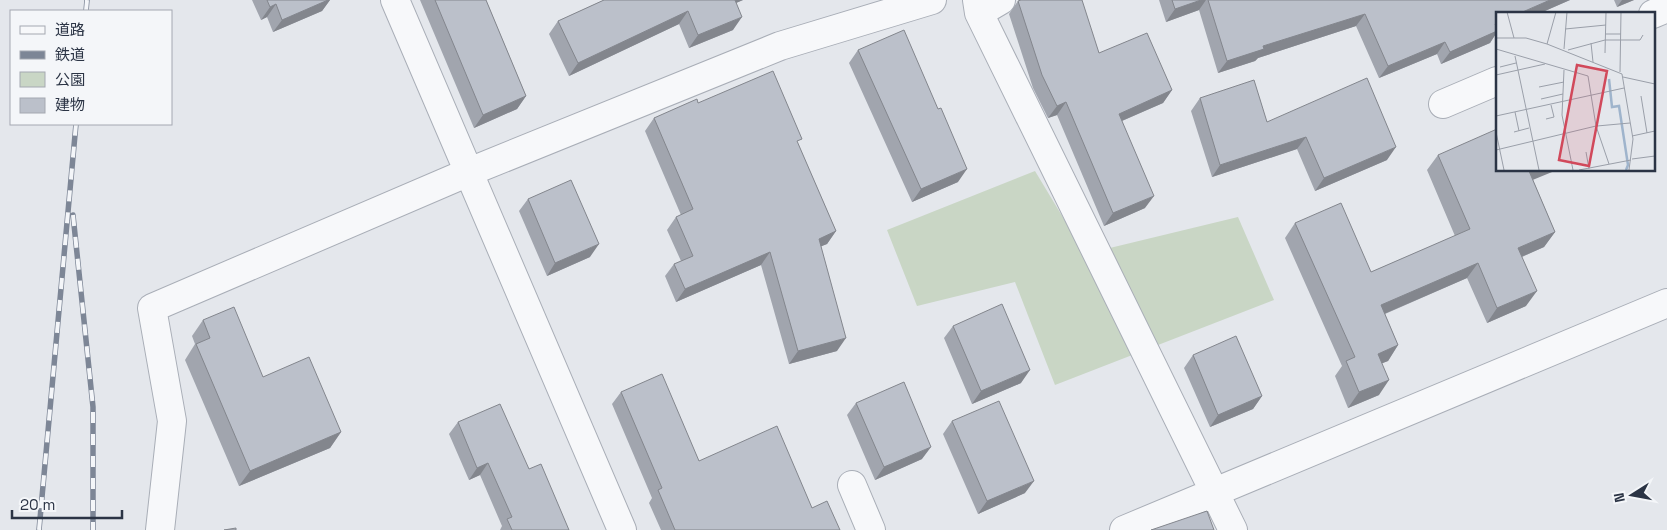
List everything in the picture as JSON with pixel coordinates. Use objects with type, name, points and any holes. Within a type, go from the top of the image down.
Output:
[{"type":"street","points":[[395,0],[622,530]]},
{"type":"street","points":[[160,530],[172,421],[152,308],[469,172],[780,46],[932,0]]},
{"type":"street","points":[[986,4],[1233,530]]},
{"type":"street","points":[[1654,13],[1667,8]]},
{"type":"street","points":[[1443,104],[1496,81]]},
{"type":"street","points":[[1124,530],[1667,303]]},
{"type":"street","points":[[852,484],[870,530]]},
{"type":"green space","points":[[1035,171],[1085,254],[1238,217],[1274,300],[1055,385],[1015,282],[917,306],[887,230]]},
{"type":"building","points":[[267,0],[328,0],[282,20],[276,4],[270,7]]},
{"type":"building","points":[[435,0],[486,0],[526,96],[483,115]]},
{"type":"building","points":[[604,0],[735,0],[742,17],[698,35],[688,11],[578,63],[558,21]]},
{"type":"building","points":[[1082,0],[1099,53],[1147,33],[1172,90],[1119,114],[1154,196],[1113,213],[1066,102],[1057,106],[1042,75],[1018,1]]},
{"type":"building","points":[[1172,0],[1201,0],[1175,9]]},
{"type":"building","points":[[1208,0],[1550,0],[1523,12],[1496,12],[1496,31],[1450,52],[1445,42],[1388,66],[1365,14],[1263,46],[1264,49],[1227,61]]},
{"type":"building","points":[[904,30],[938,109],[941,108],[967,169],[921,189],[858,50]]},
{"type":"building","points":[[773,71],[802,139],[797,141],[836,231],[819,239],[846,338],[798,351],[770,252],[685,289],[674,264],[693,256],[676,217],[693,209],[654,118],[697,99],[698,103]]},
{"type":"building","points":[[1367,78],[1396,147],[1324,178],[1306,137],[1220,165],[1200,98],[1254,80],[1267,122]]},
{"type":"building","points":[[1496,129],[1496,171],[1529,171],[1555,232],[1518,248],[1537,291],[1497,308],[1478,263],[1381,305],[1398,345],[1378,354],[1389,380],[1359,392],[1346,361],[1355,357],[1295,223],[1341,203],[1371,272],[1470,229],[1438,155]]},
{"type":"building","points":[[571,180],[599,244],[555,263],[528,199]]},
{"type":"building","points":[[1002,304],[1030,370],[981,391],[953,326]]},
{"type":"building","points":[[234,307],[263,377],[309,357],[341,432],[250,471],[196,344],[210,338],[203,320]]},
{"type":"building","points":[[1236,336],[1262,396],[1218,415],[1193,355]]},
{"type":"building","points":[[662,374],[699,461],[777,426],[812,508],[827,501],[840,530],[675,530],[658,490],[662,488],[621,392]]},
{"type":"building","points":[[904,382],[931,447],[884,467],[856,403]]},
{"type":"building","points":[[999,401],[1034,481],[987,501],[952,421]]},
{"type":"building","points":[[500,404],[529,469],[541,464],[569,530],[512,530],[507,519],[512,517],[488,463],[477,468],[458,422]]},
{"type":"building","points":[[1207,511],[1214,530],[1151,530]]},
{"type":"railway","points":[[86,10],[87,0]]},
{"type":"railway","points":[[39,530],[76,125]]},
{"type":"railway","points":[[73,215],[93,407],[93,530]]}]
